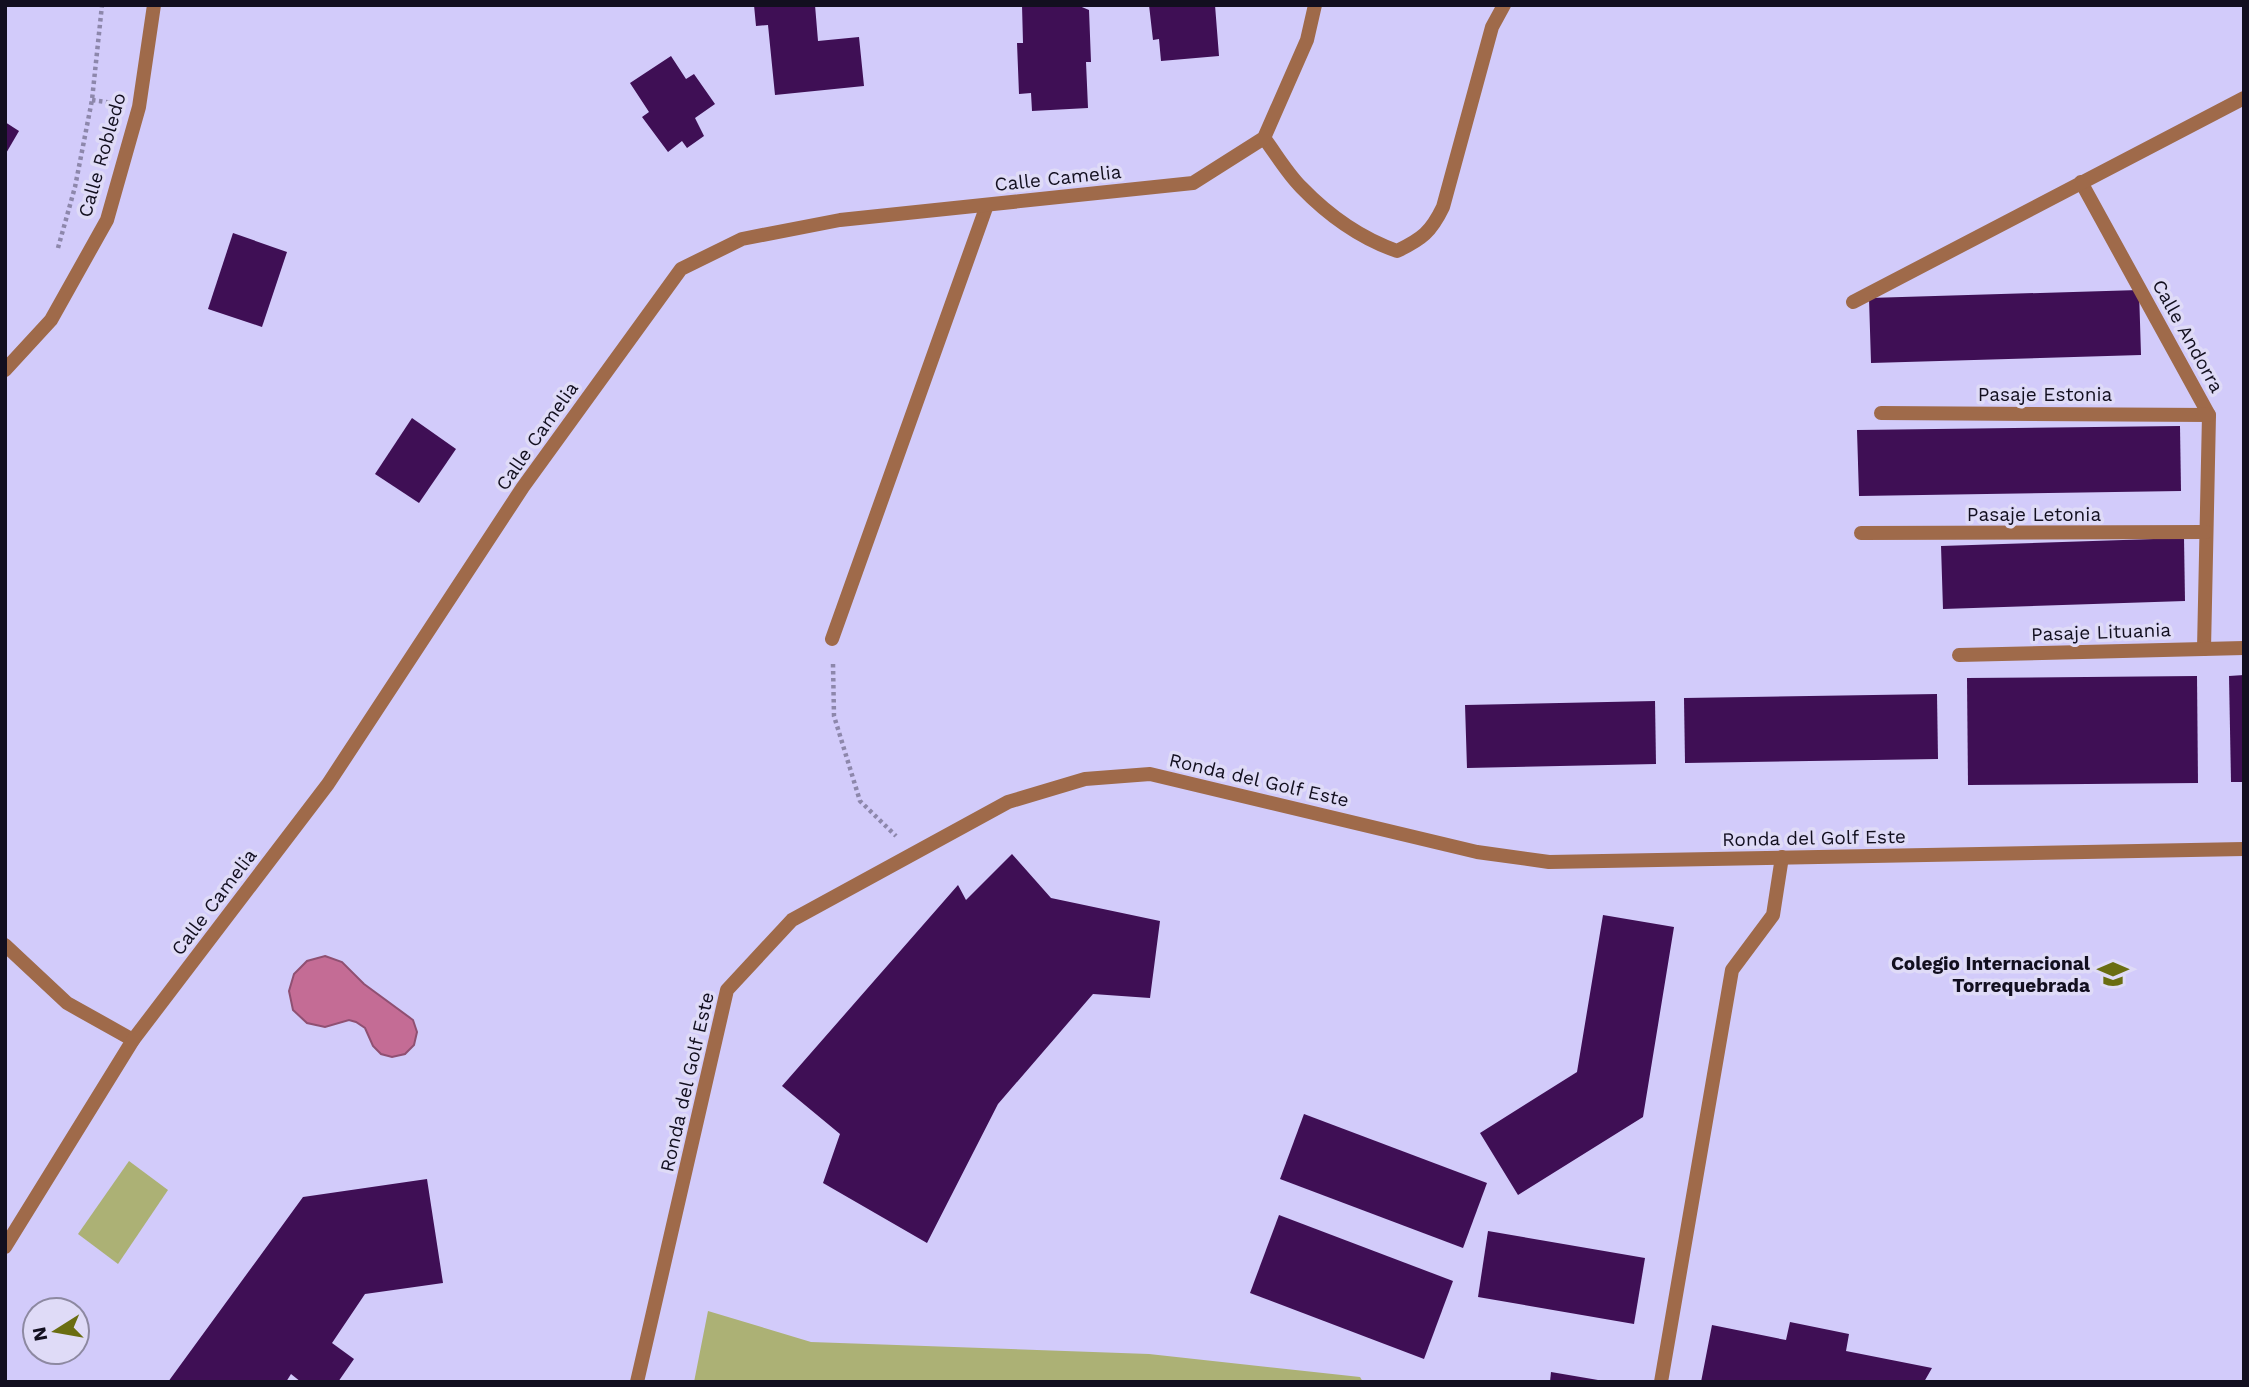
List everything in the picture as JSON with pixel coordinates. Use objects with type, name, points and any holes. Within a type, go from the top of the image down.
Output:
[{"type":"street","name":"Calle Robledo","points":[[5,370],[51,320],[107,220],[139,107],[153,5]]},
{"type":"street","points":[[1315,5],[1307,40],[1264,138],[1300,186],[1339,222],[1376,244],[1397,251],[1416,242],[1433,227],[1443,207],[1492,27],[1504,5]]},
{"type":"street","points":[[1853,302],[2244,98]]},
{"type":"street","name":"Calle Camelia","points":[[5,1247],[133,1040],[328,784],[523,487],[681,269],[742,239],[840,220],[1193,183],[1264,138]]},
{"type":"street","name":"Calle Andorra","points":[[2081,182],[2209,415],[2204,649]]},
{"type":"street","points":[[832,639],[987,205]]},
{"type":"street","name":"Pasaje Estonia","points":[[1881,413],[2209,415]]},
{"type":"street","name":"Pasaje Letonia","points":[[1861,533],[2206,532]]},
{"type":"street","name":"Pasaje Lituania","points":[[1959,655],[2244,648]]},
{"type":"street","name":"Ronda del Golf Este","points":[[638,1382],[727,989],[792,920],[1008,802],[1085,779],[1150,774],[1477,852],[1549,862],[2244,849]]},
{"type":"street","points":[[1661,1382],[1732,970],[1773,915],[1782,857]]},
{"type":"street","points":[[5,945],[66,1003],[133,1040]]},
{"type":"path","points":[[58,249],[75,187],[92,100],[102,5]]},
{"type":"path","points":[[832,639],[834,716],[860,801],[914,854]]},
{"type":"green space","points":[[129,1161],[168,1190],[118,1264],[78,1234]]},
{"type":"green space","points":[[708,1311],[811,1342],[1149,1354],[1360,1377],[1363,1382],[694,1382]]},
{"type":"shaded area","points":[[325,956],[342,962],[364,984],[413,1020],[417,1032],[414,1045],[405,1054],[392,1057],[381,1054],[373,1046],[365,1028],[356,1022],[349,1020],[325,1027],[307,1023],[293,1010],[289,991],[294,974],[307,961]]},
{"type":"building","points":[[754,5],[815,5],[818,41],[859,37],[864,86],[775,95],[768,25],[756,26]]},
{"type":"building","points":[[1022,5],[1077,5],[1089,10],[1091,62],[1086,62],[1088,108],[1032,111],[1031,93],[1019,94],[1017,43],[1023,43]]},
{"type":"building","points":[[1149,5],[1215,5],[1219,56],[1161,61],[1159,39],[1153,40]]},
{"type":"building","points":[[671,56],[686,79],[694,74],[715,104],[695,118],[704,136],[687,148],[682,141],[668,152],[642,117],[649,112],[630,83]]},
{"type":"building","points":[[5,122],[19,131],[5,155]]},
{"type":"building","points":[[233,233],[287,252],[262,327],[208,309]]},
{"type":"building","points":[[2139,290],[2141,355],[1871,363],[1869,298]]},
{"type":"building","points":[[412,418],[456,449],[419,503],[375,474]]},
{"type":"building","points":[[2180,426],[2181,491],[1859,496],[1857,430]]},
{"type":"building","points":[[2184,538],[2185,601],[1943,609],[1941,546]]},
{"type":"building","points":[[2244,675],[2244,782],[2231,782],[2229,676]]},
{"type":"building","points":[[2197,676],[2198,783],[1968,785],[1967,678]]},
{"type":"building","points":[[1937,694],[1938,759],[1685,763],[1684,698]]},
{"type":"building","points":[[1655,701],[1656,764],[1467,768],[1465,705]]},
{"type":"building","points":[[1012,854],[1051,898],[1160,921],[1150,998],[1093,994],[998,1104],[927,1243],[823,1183],[840,1134],[782,1086],[958,885],[966,900]]},
{"type":"building","points":[[1603,915],[1674,927],[1643,1117],[1518,1195],[1480,1133],[1577,1072]]},
{"type":"building","points":[[1304,1114],[1487,1183],[1463,1248],[1280,1179]]},
{"type":"building","points":[[427,1179],[443,1283],[365,1294],[332,1343],[354,1359],[338,1382],[301,1382],[291,1374],[286,1382],[168,1382],[303,1197]]},
{"type":"building","points":[[1279,1215],[1453,1281],[1424,1359],[1250,1293]]},
{"type":"building","points":[[1488,1231],[1645,1258],[1634,1324],[1478,1297]]},
{"type":"building","points":[[1790,1322],[1849,1334],[1846,1351],[1932,1368],[1924,1382],[1701,1382],[1712,1325],[1786,1340]]},
{"type":"building","points":[[1551,1372],[1598,1380],[1598,1382],[1550,1382]]},
{"type":"place","name":"Colegio Internacional Torrequebrada","points":[[2113,974]]}]
